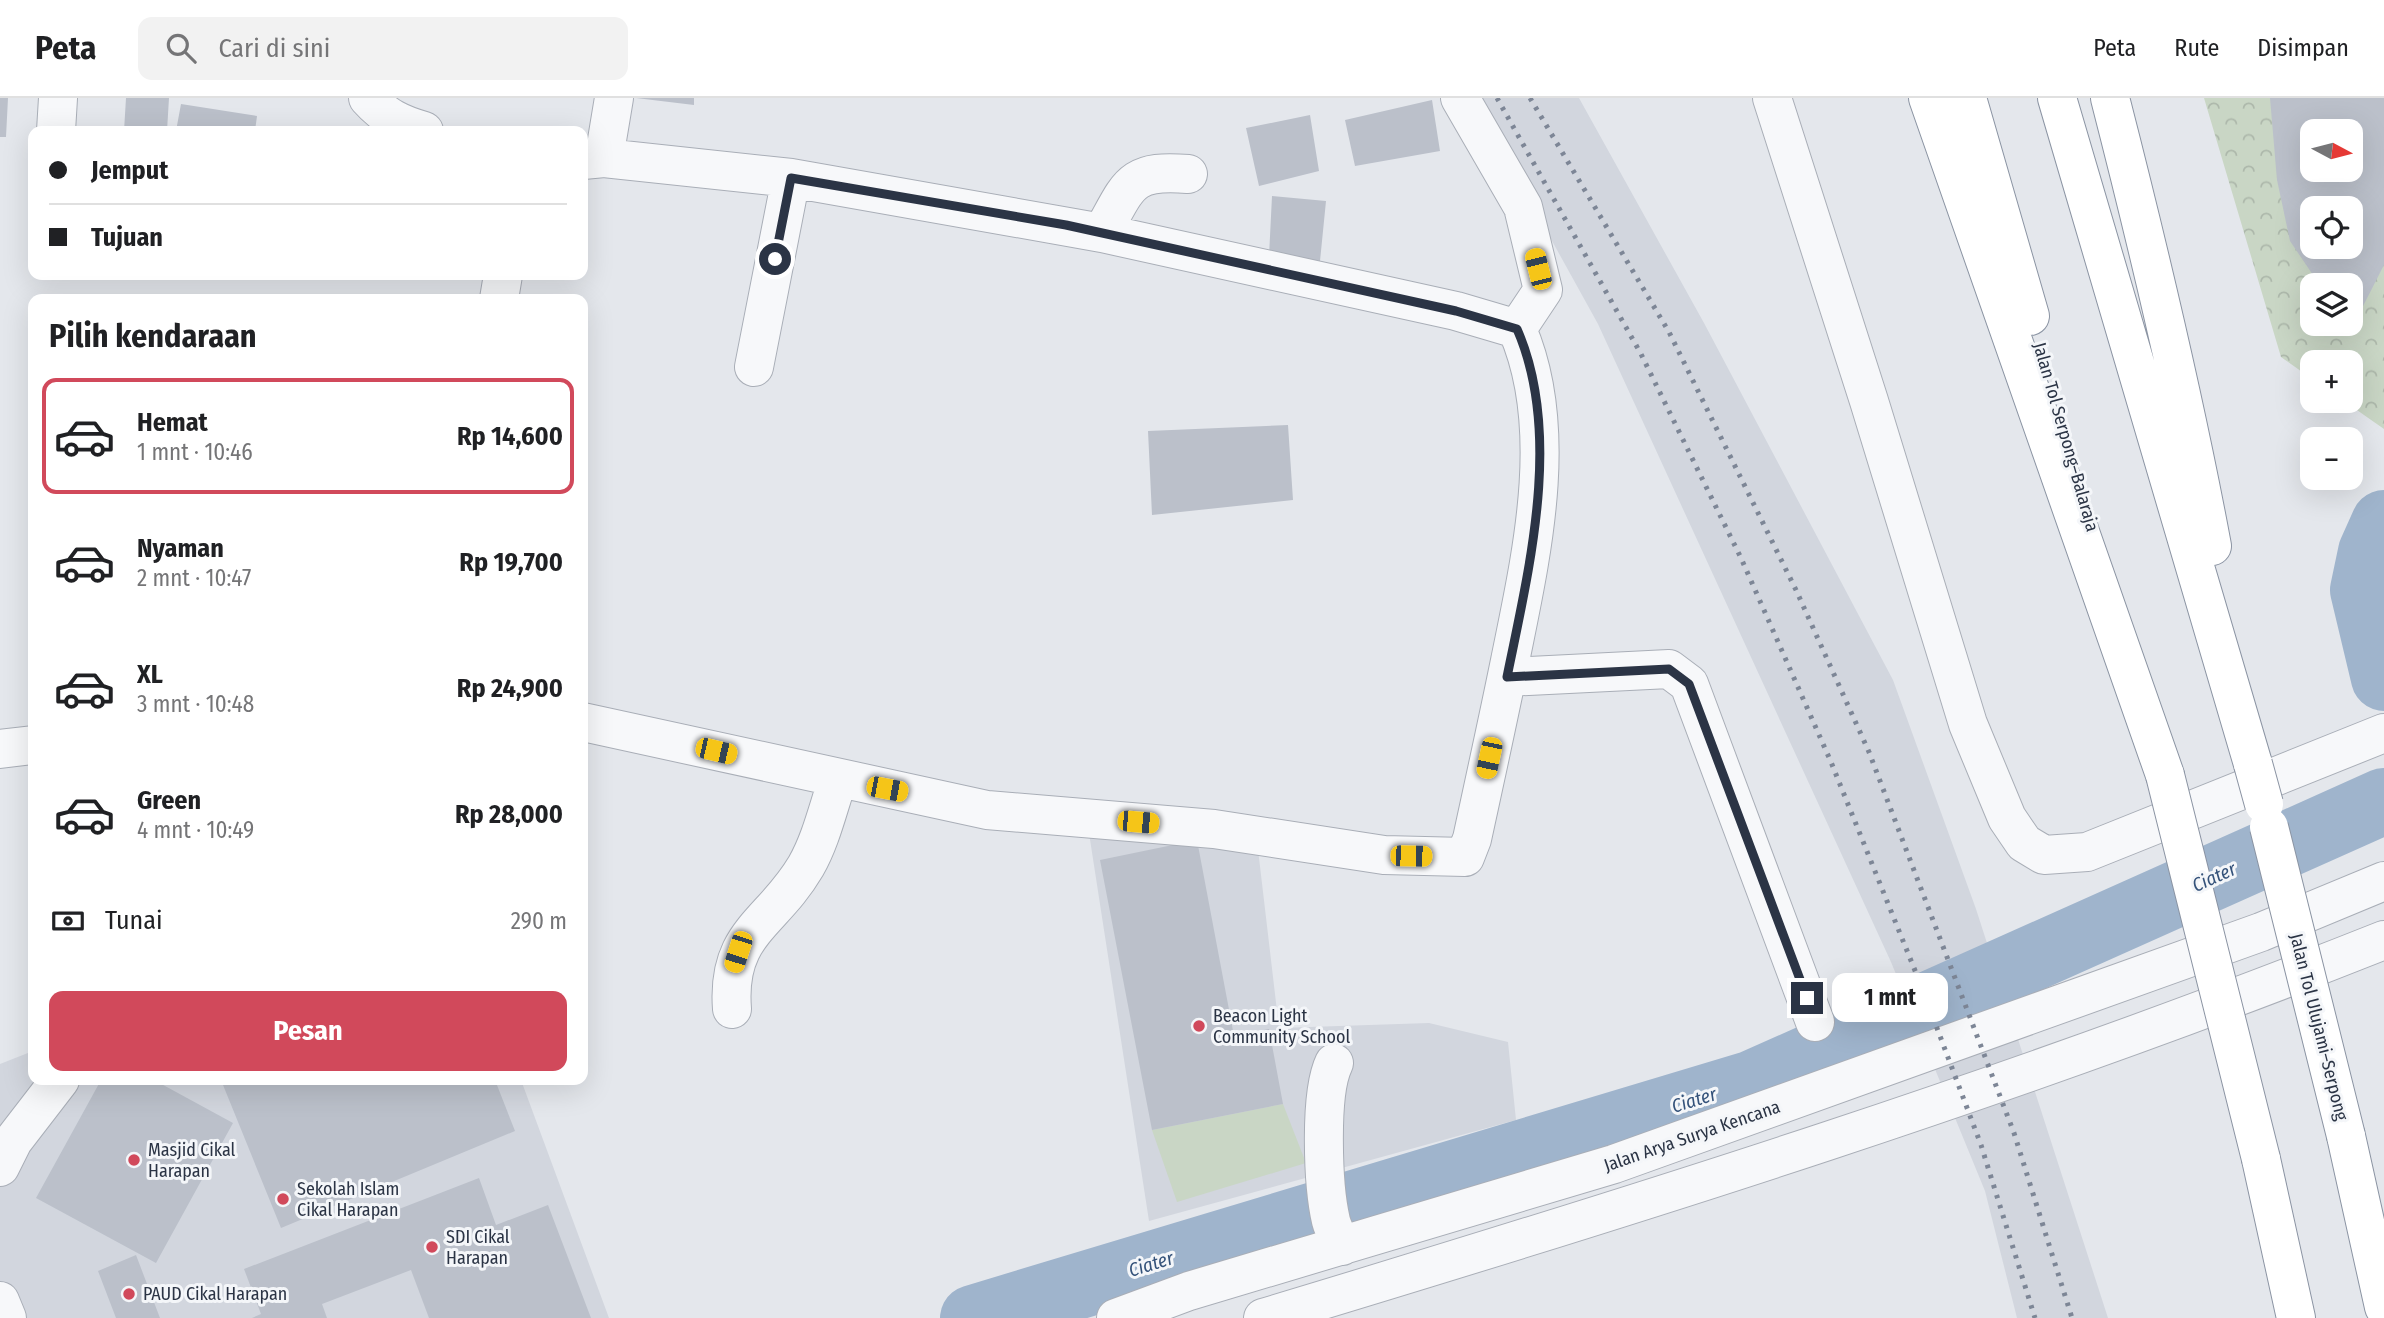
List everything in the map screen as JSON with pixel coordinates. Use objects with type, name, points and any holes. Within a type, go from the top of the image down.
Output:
[{"type":"highway","points":[[1927,98],[2165,775],[2261,1159],[2296,1318]]},
{"type":"highway","name":"Jalan Tol Serpong–Balaraja","points":[[1966,98],[2165,775]]},
{"type":"highway","points":[[2057,98],[2251,756]]},
{"type":"highway","points":[[2110,98],[2144,230],[2198,469],[2251,756]]},
{"type":"highway","name":"Jalan Tol Ulujami–Serpong","points":[[2251,756],[2346,1136],[2384,1307]]},
{"type":"street","points":[[56,126],[58,98]]},
{"type":"street","points":[[368,98],[383,114],[406,126]]},
{"type":"street","points":[[614,98],[594,159],[791,178],[1102,233],[1456,311],[1517,329]]},
{"type":"street","points":[[1460,98],[1522,207],[1543,290],[1517,329]]},
{"type":"street","points":[[1772,98],[1968,724],[2007,818],[2024,843],[2045,855],[2087,852],[2381,734]]},
{"type":"street","points":[[1102,233],[1125,192],[1135,180],[1160,172],[1188,174]]},
{"type":"street","points":[[754,367],[791,178]]},
{"type":"street","points":[[588,723],[987,810],[1214,829],[1384,855],[1465,857],[1472,839],[1532,552],[1540,432],[1528,355],[1517,329]]},
{"type":"street","points":[[1507,677],[1669,669],[1689,684],[1815,1022]]},
{"type":"street","points":[[0,749],[28,746]]},
{"type":"street","points":[[732,1009],[730,986],[738,952],[789,892],[807,864],[838,779]]},
{"type":"street","name":"Jalan Arya Surya Kencana","points":[[1116,1318],[1194,1305],[1333,1220],[1614,1164],[2261,932],[2384,881]]},
{"type":"street","points":[[2261,932],[2275,983]]},
{"type":"street","points":[[1263,1318],[1629,1208],[2031,1074],[2384,940]]},
{"type":"street","points":[[1333,1220],[1326,1089],[1334,1063]]},
{"type":"street","points":[[0,1167],[13,1140],[56,1085]]},
{"type":"street","points":[[1614,1164],[1629,1208]]},
{"type":"street","points":[[1240,1277],[1253,1318]]},
{"type":"shaded area","points":[[1473,98],[1579,98],[1704,323],[1893,680],[1976,909],[2108,1318],[2017,1318],[1985,1191],[1891,962],[1598,324]]},
{"type":"shaded area","name":"Beacon Light Community School","points":[[1089,833],[1257,841],[1279,1028],[1429,1023],[1508,1042],[1516,1120],[1149,1221]]},
{"type":"shaded area","name":"Sekolah Islam Cikal Harapan","points":[[28,1053],[28,1085],[523,1085],[609,1318],[0,1318],[0,1064]]},
{"type":"green space","points":[[2204,98],[2384,98],[2384,429],[2361,413],[2363,350],[2300,350],[2300,370],[2281,357]]},
{"type":"green space","points":[[1283,1104],[1306,1163],[1177,1202],[1152,1130]]},
{"type":"building","points":[[0,98],[8,98],[6,137],[0,137]]},
{"type":"building","points":[[126,98],[169,98],[167,126],[124,126]]},
{"type":"building","points":[[636,98],[694,98],[694,105]]},
{"type":"building","points":[[2270,98],[2384,98],[2384,265],[2363,306],[2363,273],[2312,273],[2302,259],[2363,259],[2363,196],[2300,196],[2300,256],[2290,241],[2277,180]]},
{"type":"building","points":[[1432,100],[1440,151],[1355,166],[1345,120]]},
{"type":"building","points":[[181,104],[257,116],[256,126],[177,126]]},
{"type":"building","points":[[1310,115],[1319,171],[1259,186],[1246,128]]},
{"type":"building","points":[[1272,196],[1326,201],[1320,261],[1269,256]]},
{"type":"building","points":[[1288,425],[1293,500],[1152,515],[1148,431]]},
{"type":"building","points":[[1197,840],[1234,1036],[1269,1029],[1283,1104],[1152,1130],[1100,860]]},
{"type":"building","name":"Masjid Cikal Harapan","points":[[98,1085],[163,1085],[233,1123],[156,1263],[36,1198]]},
{"type":"building","points":[[223,1085],[497,1085],[515,1131],[281,1228]]},
{"type":"building","name":"SDI Cikal Harapan","points":[[479,1178],[496,1225],[548,1205],[591,1318],[429,1318],[411,1270],[322,1304],[327,1318],[252,1318],[261,1314],[244,1269]]},
{"type":"building","name":"PAUD Cikal Harapan","points":[[136,1255],[160,1318],[116,1318],[98,1271]]},
{"type":"waterway","name":"Ciater","points":[[2384,523],[2371,552],[2363,590],[2384,678]]},
{"type":"waterway","name":"Ciater","points":[[973,1318],[1753,1083],[2384,801]]},
{"type":"railway","points":[[1497,98],[1641,354],[1741,558],[1831,762],[1920,983],[1981,1145],[2035,1318]]},
{"type":"railway","points":[[1530,98],[1669,332],[1796,590],[1869,752],[2014,1133],[2072,1318]]},
{"type":"place","name":"Beacon Light Community School","points":[[1199,1026]]},
{"type":"place","name":"Masjid Cikal Harapan","points":[[134,1160]]},
{"type":"place","name":"Sekolah Islam Cikal Harapan","points":[[283,1199]]},
{"type":"place","name":"SDI Cikal Harapan","points":[[432,1247]]},
{"type":"place","name":"PAUD Cikal Harapan","points":[[129,1294]]},
{"type":"route","points":[[775,259],[791,178],[1066,225],[1456,311],[1517,329],[1528,355],[1540,432],[1532,552],[1507,677],[1669,669],[1689,684],[1807,998]]}]
